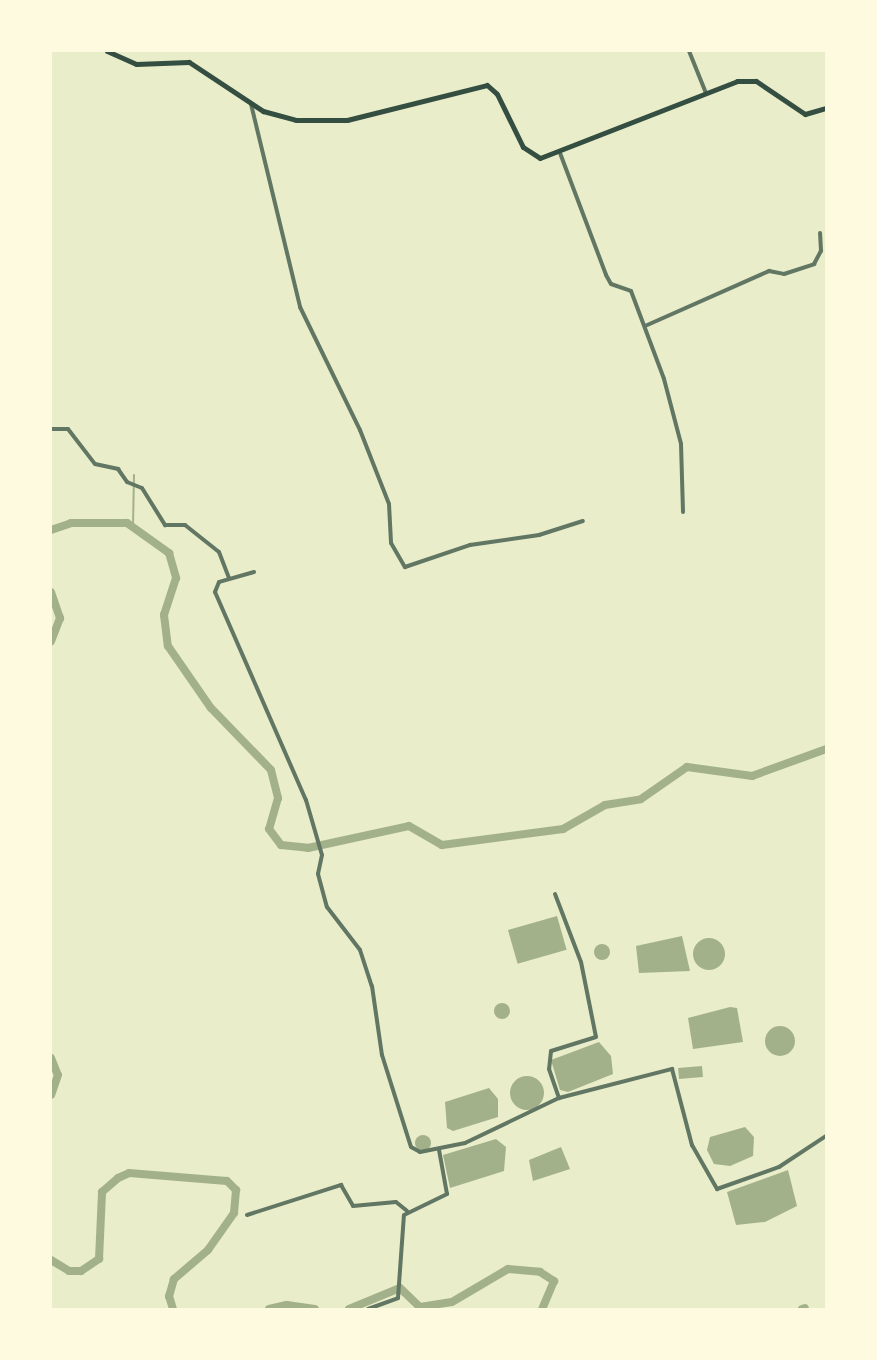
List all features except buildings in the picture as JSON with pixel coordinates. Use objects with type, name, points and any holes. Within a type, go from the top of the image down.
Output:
[{"type":"main road","points":[[107,51],[135,64],[189,62],[252,105],[296,120],[347,120],[487,85],[528,152],[540,158],[560,153],[737,81],[756,81],[805,114],[826,108]]},
{"type":"street","points":[[689,51],[706,94]]},
{"type":"street","points":[[252,105],[300,307],[377,471],[389,504],[387,531],[405,567],[470,545],[539,536],[583,521]]},
{"type":"street","points":[[560,153],[606,275],[611,284],[631,291],[674,407],[683,461],[678,486],[683,512]]},
{"type":"street","points":[[645,326],[769,271],[784,274],[814,264],[821,251],[820,233]]},
{"type":"street","points":[[51,429],[68,429],[95,464],[118,469],[132,485],[139,486],[160,520],[185,525],[219,552],[228,578]]},
{"type":"street","points":[[254,572],[219,582],[215,592],[299,779],[322,855],[320,887],[333,919],[360,950],[372,986],[382,1055],[408,1140],[420,1152],[439,1150],[508,1126],[515,1116],[559,1098],[672,1069],[692,1145],[717,1189],[778,1167],[826,1136]]},
{"type":"street","points":[[555,894],[580,962],[596,1037],[551,1051],[549,1069],[559,1098]]},
{"type":"street","points":[[407,1211],[447,1194],[439,1150]]},
{"type":"street","points":[[247,1215],[341,1185],[353,1206],[396,1202],[407,1211]]},
{"type":"street","points":[[368,1309],[399,1294],[396,1285],[407,1211]]},
{"type":"shaded area","points":[[557,916],[567,950],[518,964],[508,930]]},
{"type":"shaded area","points":[[682,936],[690,971],[639,973],[636,946]]},
{"type":"shaded area","points":[[709,938],[720,943],[725,954],[720,965],[709,970],[698,965],[693,954],[698,943]]},
{"type":"shaded area","points":[[602,944],[608,946],[610,952],[608,958],[602,960],[596,958],[594,952],[596,946]]},
{"type":"shaded area","points":[[499,1003],[505,1003],[510,1011],[508,1017],[499,1019],[494,1014],[494,1008]]},
{"type":"shaded area","points":[[730,1007],[737,1008],[743,1042],[693,1049],[688,1018]]},
{"type":"shaded area","points":[[780,1026],[791,1030],[795,1041],[791,1052],[780,1056],[769,1052],[765,1041],[769,1030]]},
{"type":"shaded area","points":[[599,1042],[611,1056],[613,1074],[568,1092],[560,1090],[551,1060]]},
{"type":"shaded area","points":[[702,1066],[703,1077],[679,1079],[678,1068]]},
{"type":"shaded area","points":[[527,1076],[539,1081],[544,1093],[539,1105],[527,1110],[515,1105],[510,1093],[515,1081]]},
{"type":"shaded area","points":[[489,1088],[498,1099],[498,1117],[453,1131],[447,1128],[445,1102]]},
{"type":"shaded area","points":[[745,1127],[754,1137],[753,1156],[730,1166],[714,1164],[707,1150],[710,1137]]},
{"type":"shaded area","points":[[423,1135],[431,1143],[423,1151],[415,1143]]},
{"type":"shaded area","points":[[496,1139],[506,1147],[504,1171],[450,1188],[443,1155]]},
{"type":"shaded area","points":[[561,1147],[570,1169],[533,1181],[529,1160]]},
{"type":"shaded area","points":[[788,1170],[797,1206],[765,1222],[736,1225],[727,1192]]},
{"type":"waterway","points":[[133,526],[134,475]]},
{"type":"waterway","points":[[51,530],[71,523],[127,523],[169,553],[176,578],[164,615],[168,646],[211,708],[271,770],[278,798],[269,829],[281,845],[308,848],[409,826],[442,845],[563,829],[605,805],[641,799],[687,767],[752,776],[826,749]]},
{"type":"waterway","points":[[51,592],[60,618],[51,641]]},
{"type":"waterway","points":[[51,1058],[58,1075],[51,1095]]},
{"type":"waterway","points":[[51,1260],[69,1271],[81,1271],[99,1259],[102,1192],[118,1178],[129,1173],[227,1181],[236,1190],[234,1213],[208,1250],[174,1279],[169,1296],[173,1309]]},
{"type":"waterway","points":[[349,1309],[400,1288],[420,1307],[452,1302],[508,1269],[540,1272],[554,1281],[542,1309]]},
{"type":"waterway","points":[[269,1309],[287,1305],[315,1309]]}]
